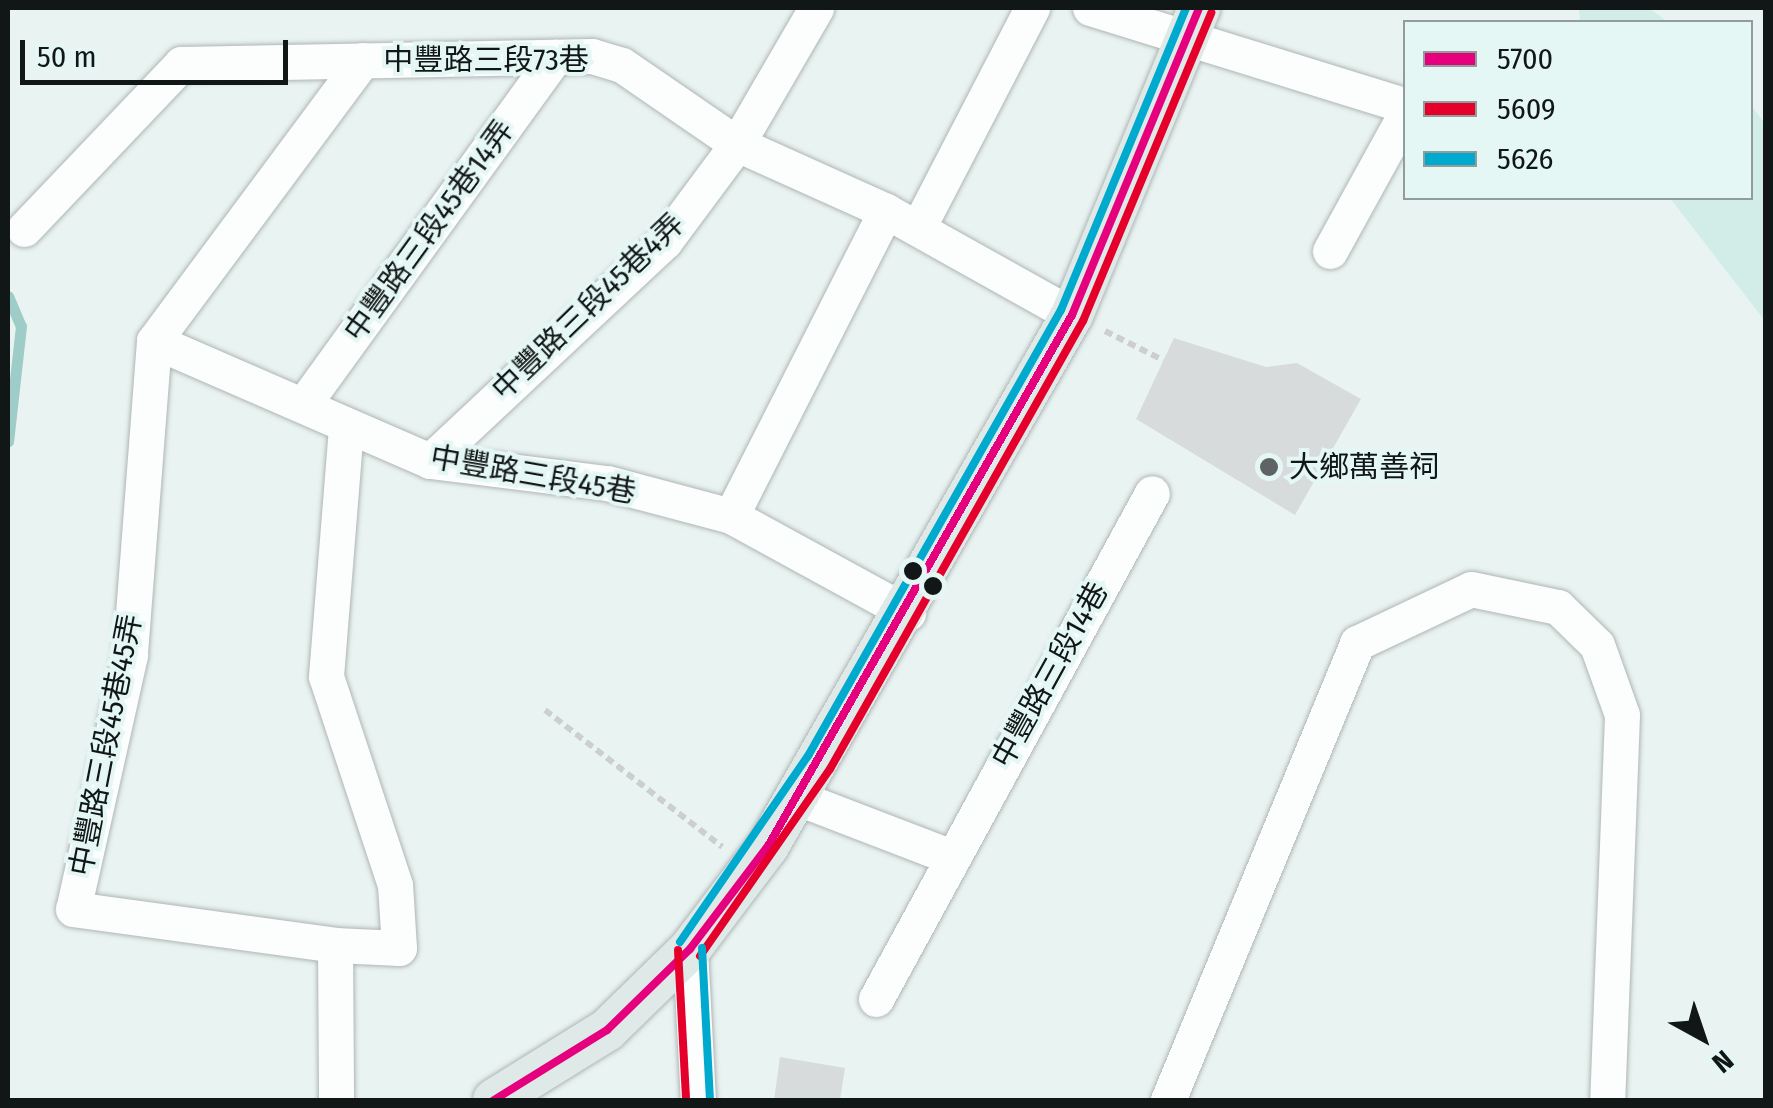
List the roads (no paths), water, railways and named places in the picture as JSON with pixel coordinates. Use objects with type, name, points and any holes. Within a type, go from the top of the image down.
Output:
[{"type":"main road","points":[[506,1096],[607,1030],[690,949],[798,798],[908,612],[1072,315],[1192,23]]},
{"type":"street","name":"中豐路三段45巷4弄","points":[[430,460],[665,240],[737,144],[816,8]]},
{"type":"street","points":[[918,228],[1032,8]]},
{"type":"street","points":[[1090,8],[1192,23],[1403,108]]},
{"type":"street","name":"中豐路三段73巷","points":[[24,229],[180,64],[555,57],[622,65],[737,144],[886,211],[1072,315]]},
{"type":"street","name":"中豐路三段45巷14弄","points":[[303,406],[555,57]]},
{"type":"street","points":[[154,341],[364,60]]},
{"type":"street","points":[[1330,251],[1403,115]]},
{"type":"street","points":[[732,516],[886,211]]},
{"type":"street","name":"中豐路三段45巷","points":[[154,341],[430,460],[606,483],[732,516],[908,612]]},
{"type":"street","name":"中豐路三段45巷45弄","points":[[154,341],[130,655],[73,909],[334,944]]},
{"type":"street","points":[[336,1100],[334,944],[399,948],[395,885],[326,676],[346,426]]},
{"type":"street","name":"中豐路三段14巷","points":[[876,998],[949,856],[1152,493]]},
{"type":"street","points":[[1168,1100],[1358,644],[1471,589],[1558,606],[1597,645],[1622,714],[1607,1100]]},
{"type":"street","points":[[798,798],[949,856]]},
{"type":"street","points":[[690,949],[698,1100]]},
{"type":"waterway","points":[[8,296],[21,326],[8,441]]},
{"type":"place","name":"大鄉萬善祠","points":[[1269,467]]}]
